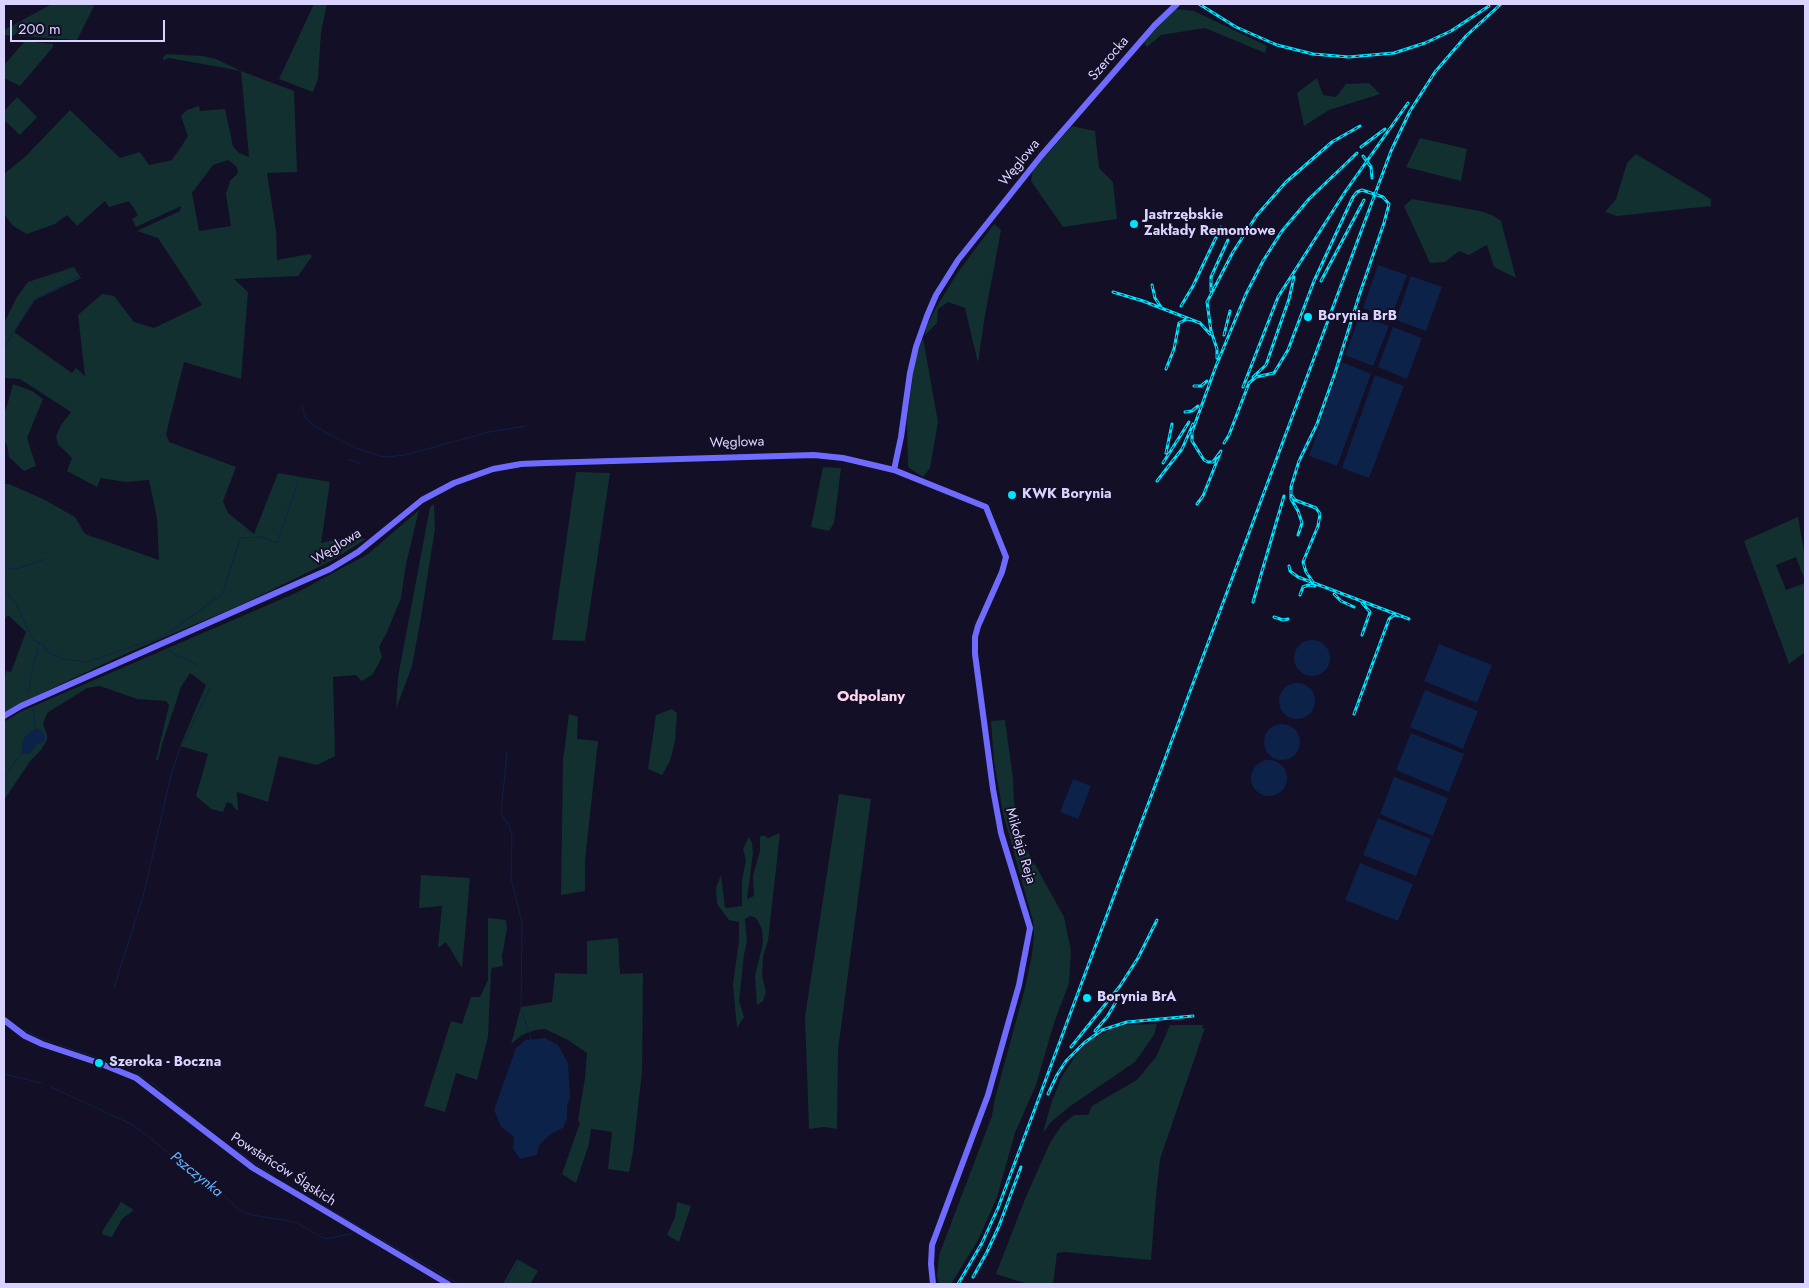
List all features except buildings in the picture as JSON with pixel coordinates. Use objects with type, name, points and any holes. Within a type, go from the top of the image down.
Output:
[{"type":"street","name":"Szerocka","points":[[1062,132],[1154,26],[1177,4]]},
{"type":"street","name":"Węglowa","points":[[4,716],[26,704],[330,569],[358,552],[422,500],[454,483],[493,469],[521,464],[798,454],[838,457],[894,470],[916,347],[936,295],[958,260],[1062,132]]},
{"type":"street","name":"Mikołaja Reja","points":[[894,470],[973,500],[986,507],[1006,557],[1002,572],[978,626],[975,637],[975,654],[998,818],[1030,928],[1019,985],[988,1095],[932,1245],[932,1284]]},
{"type":"street","name":"Powstańców Śląskich","points":[[4,1020],[24,1036],[42,1044],[107,1065],[136,1078],[252,1168],[448,1284]]},
{"type":"green space","points":[[52,4],[95,4],[77,40],[4,35],[4,30]]},
{"type":"green space","points":[[314,4],[327,4],[321,32],[318,79],[313,92],[279,79]]},
{"type":"green space","points":[[1176,9],[1194,11],[1267,46],[1265,53],[1205,28],[1161,35],[1147,47],[1144,43]]},
{"type":"green space","points":[[25,41],[53,44],[53,47],[20,86],[4,78],[4,65]]},
{"type":"green space","points":[[167,54],[203,56],[216,59],[241,71],[169,58],[163,60],[163,57]]},
{"type":"green space","points":[[241,71],[294,91],[297,172],[267,173],[276,231],[277,260],[310,254],[312,256],[298,276],[234,279],[248,292],[241,379],[184,362],[166,434],[169,442],[236,467],[223,501],[228,513],[254,534],[278,473],[330,482],[321,543],[348,537],[366,539],[331,561],[245,603],[125,654],[23,702],[4,713],[6,671],[11,672],[26,632],[8,615],[4,620],[4,484],[9,484],[43,499],[75,517],[85,534],[159,560],[157,518],[149,480],[125,482],[101,478],[97,487],[67,471],[72,458],[58,444],[56,436],[61,425],[71,412],[20,379],[4,378],[4,323],[17,297],[28,282],[74,267],[81,278],[35,300],[14,332],[72,373],[76,368],[85,376],[78,315],[102,294],[114,296],[134,322],[154,328],[202,305],[158,238],[137,231],[180,211],[181,206],[136,227],[132,219],[138,215],[129,201],[109,207],[105,201],[77,226],[67,215],[55,224],[27,234],[13,226],[4,214],[4,174],[26,156],[70,110],[120,158],[140,152],[149,165],[172,160],[188,136],[181,116],[187,110],[199,106],[200,111],[225,109],[233,146],[239,153],[249,157]],"holes":[[[228,160],[237,167],[238,173],[230,181],[226,194],[231,226],[199,231],[192,193],[213,165]]]},
{"type":"green space","points":[[1317,78],[1323,95],[1336,97],[1346,84],[1369,83],[1380,94],[1329,110],[1304,126],[1297,93]]},
{"type":"green space","points":[[17,97],[37,117],[20,135],[4,120],[4,111]]},
{"type":"green space","points":[[1072,126],[1095,131],[1099,168],[1113,182],[1117,219],[1063,227],[1031,181],[1033,170]]},
{"type":"green space","points":[[1420,138],[1467,149],[1461,181],[1406,167]]},
{"type":"green space","points":[[1636,154],[1711,199],[1711,206],[1617,216],[1605,212],[1616,199],[1627,163]]},
{"type":"green space","points":[[1412,199],[1480,211],[1492,215],[1501,221],[1516,278],[1494,267],[1487,245],[1469,255],[1459,251],[1445,262],[1430,263],[1404,206]]},
{"type":"green space","points":[[994,224],[1001,230],[978,363],[965,308],[948,302],[938,309],[937,323],[925,335],[926,328],[934,311],[958,272]]},
{"type":"green space","points":[[923,338],[938,422],[930,468],[923,477],[908,467],[907,421],[915,360]]},
{"type":"green space","points":[[13,384],[32,391],[43,399],[27,438],[36,466],[24,471],[9,457],[7,445],[4,441],[4,412]]},
{"type":"green space","points":[[823,467],[841,468],[834,523],[829,531],[811,527]]},
{"type":"green space","points":[[576,472],[610,473],[585,641],[552,640]]},
{"type":"green space","points":[[434,504],[435,529],[412,666],[396,709],[398,677],[430,507]]},
{"type":"green space","points":[[419,510],[406,564],[401,598],[379,647],[382,657],[373,674],[362,681],[356,675],[333,677],[335,756],[317,765],[279,756],[268,802],[237,792],[238,810],[227,802],[223,812],[211,809],[196,796],[208,754],[180,746],[206,685],[190,673],[181,687],[158,760],[156,760],[169,705],[166,701],[137,699],[100,686],[87,688],[47,713],[43,724],[47,740],[4,800],[4,722],[20,712],[298,592],[368,554]]},
{"type":"green space","points":[[1798,517],[1805,557],[1805,581],[1796,557],[1776,565],[1786,590],[1805,583],[1805,652],[1789,664],[1744,541]]},
{"type":"green space","points":[[672,709],[677,713],[675,741],[670,761],[662,775],[648,769],[656,715]]},
{"type":"green space","points":[[569,714],[578,717],[577,739],[598,741],[585,861],[585,891],[561,895],[563,760]]},
{"type":"green space","points":[[1005,720],[1013,779],[1014,802],[1022,841],[1064,917],[1071,951],[1069,983],[1054,1023],[1036,1085],[1015,1133],[997,1197],[991,1211],[978,1240],[951,1284],[939,1284],[937,1276],[939,1255],[992,1116],[1032,955],[1033,921],[1003,813],[994,761],[991,721]]},
{"type":"green space","points":[[839,794],[871,799],[838,1050],[837,1129],[824,1127],[809,1129],[805,1017]]},
{"type":"green space","points":[[780,833],[768,941],[763,956],[762,976],[766,992],[763,1001],[757,1005],[755,976],[763,943],[762,929],[756,918],[750,916],[745,919],[747,942],[739,1001],[744,1017],[737,1028],[733,984],[739,941],[739,922],[729,920],[717,904],[716,888],[721,875],[725,908],[742,906],[742,880],[746,860],[743,849],[749,837],[753,853],[747,899],[754,896],[753,876],[760,851],[760,837],[763,835],[768,838]]},
{"type":"green space","points":[[421,875],[470,878],[462,968],[446,942],[438,948],[442,906],[419,908]]},
{"type":"green space","points":[[488,918],[506,920],[507,929],[502,956],[503,966],[492,968],[491,970],[488,1037],[477,1080],[456,1073],[445,1112],[424,1106],[451,1021],[462,1024],[471,997],[480,997],[488,980]]},
{"type":"green space","points":[[618,938],[620,974],[643,973],[642,1072],[633,1152],[629,1172],[608,1169],[612,1132],[591,1129],[589,1144],[576,1183],[562,1174],[580,1123],[578,1120],[587,1053],[568,1040],[545,1029],[535,1030],[522,1035],[511,1044],[521,1007],[552,1002],[555,973],[587,974],[587,941]]},
{"type":"green space","points":[[1157,1024],[1154,1035],[1135,1062],[1069,1107],[1051,1122],[1043,1133],[1061,1078],[1076,1055],[1093,1039],[1110,1030],[1125,1025]]},
{"type":"green space","points":[[1170,1025],[1203,1025],[1202,1029],[1205,1028],[1160,1159],[1151,1260],[1064,1252],[1057,1253],[1053,1284],[1028,1284],[996,1274],[1025,1199],[1050,1143],[1062,1125],[1074,1115],[1088,1115],[1092,1106],[1137,1080],[1156,1057]]},
{"type":"green space","points":[[121,1202],[134,1210],[122,1219],[112,1237],[104,1235],[102,1233],[103,1230]]},
{"type":"green space","points":[[677,1202],[691,1206],[679,1242],[667,1235],[675,1217]]},
{"type":"green space","points":[[517,1259],[538,1271],[530,1284],[503,1284]]},
{"type":"water","points":[[1378,265],[1407,275],[1391,318],[1363,308]]},
{"type":"water","points":[[1411,276],[1442,287],[1426,331],[1396,320]]},
{"type":"water","points":[[1360,315],[1389,326],[1373,366],[1345,355]]},
{"type":"water","points":[[1393,327],[1422,338],[1407,379],[1378,367]]},
{"type":"water","points":[[1342,362],[1371,374],[1337,466],[1309,456]]},
{"type":"water","points":[[1375,375],[1404,386],[1369,478],[1342,468]]},
{"type":"water","points":[[1312,640],[1325,645],[1330,658],[1325,671],[1312,676],[1299,671],[1294,658],[1299,645]]},
{"type":"water","points":[[1439,644],[1492,665],[1477,703],[1424,681]]},
{"type":"water","points":[[1297,683],[1310,688],[1315,701],[1310,714],[1297,719],[1284,714],[1279,701],[1284,688]]},
{"type":"water","points":[[1425,690],[1478,711],[1463,749],[1410,727]]},
{"type":"water","points":[[1282,724],[1295,729],[1300,742],[1295,755],[1282,760],[1269,755],[1264,742],[1269,729]]},
{"type":"water","points":[[35,729],[41,729],[45,736],[45,741],[37,744],[29,754],[22,754],[22,743],[25,736]]},
{"type":"water","points":[[1411,733],[1464,754],[1449,792],[1396,770]]},
{"type":"water","points":[[1269,760],[1282,765],[1287,778],[1282,791],[1269,796],[1256,791],[1251,778],[1256,765]]},
{"type":"water","points":[[1394,777],[1448,798],[1433,836],[1380,814]]},
{"type":"water","points":[[1073,779],[1091,786],[1078,819],[1060,812]]},
{"type":"water","points":[[1378,818],[1431,839],[1416,876],[1363,855]]},
{"type":"water","points":[[1360,863],[1413,884],[1398,921],[1345,900]]},
{"type":"water","points":[[545,1038],[558,1045],[568,1063],[570,1098],[567,1106],[567,1118],[563,1128],[552,1133],[539,1145],[537,1155],[520,1159],[513,1149],[514,1137],[501,1127],[494,1110],[516,1048],[525,1040]]},
{"type":"waterway","points":[[4,348],[34,300],[78,277],[82,273]]},
{"type":"waterway","points":[[302,406],[305,417],[313,425],[355,448],[388,457],[405,455],[489,432],[526,426]]},
{"type":"waterway","points":[[348,459],[361,464]]},
{"type":"waterway","points":[[154,640],[173,630],[223,593],[240,538],[262,537],[277,543],[298,482]]},
{"type":"waterway","points":[[5,568],[16,569],[45,559]]},
{"type":"waterway","points":[[4,589],[16,603],[33,640],[43,644],[48,652],[63,659],[88,662],[136,645],[156,641]]},
{"type":"waterway","points":[[29,691],[39,643]]},
{"type":"waterway","points":[[164,647],[197,665]]},
{"type":"waterway","points":[[114,988],[144,893],[171,775],[180,748],[211,686]]},
{"type":"waterway","points":[[33,710],[36,729]]},
{"type":"waterway","points":[[4,777],[22,752]]},
{"type":"waterway","points":[[507,752],[501,814],[509,825],[512,836],[511,878],[522,923],[521,1009],[531,1039]]},
{"type":"waterway","points":[[23,1029],[52,1042]]},
{"type":"waterway","points":[[59,1045],[111,1062]]},
{"type":"waterway","points":[[134,1071],[144,1078]]},
{"type":"waterway","name":"Pszczynka","points":[[4,1074],[42,1083]]},
{"type":"waterway","points":[[150,1081],[163,1092]]},
{"type":"waterway","name":"Pszczynka","points":[[49,1086],[133,1125],[158,1144],[189,1172],[223,1195],[240,1210],[252,1215],[295,1222],[325,1239],[351,1234]]},
{"type":"waterway","points":[[167,1095],[201,1124]]},
{"type":"waterway","points":[[234,1149],[274,1176]]},
{"type":"waterway","name":"Pszczynka","points":[[284,1183],[459,1284]]},
{"type":"waterway","points":[[507,1283],[519,1260]]},
{"type":"railway","points":[[1199,4],[1236,27],[1277,45],[1313,54],[1349,57],[1394,53],[1425,43],[1451,31],[1489,6]]},
{"type":"railway","points":[[958,1284],[982,1243],[998,1208],[1391,151],[1410,111],[1435,72],[1466,36],[1501,4]]},
{"type":"railway","points":[[1243,387],[1278,297],[1345,192],[1408,103]]},
{"type":"railway","points":[[1217,358],[1217,349],[1211,331],[1207,302],[1233,252],[1257,215],[1286,182],[1332,142],[1360,126]]},
{"type":"railway","points":[[1361,147],[1385,129]]},
{"type":"railway","points":[[1192,432],[1216,366],[1246,294],[1263,261],[1282,231],[1309,199],[1357,153]]},
{"type":"railway","points":[[1363,156],[1371,167],[1372,178]]},
{"type":"railway","points":[[1224,443],[1229,435],[1249,383],[1256,377],[1274,373],[1288,350],[1314,281],[1353,197],[1362,190],[1383,197],[1389,204],[1384,223],[1335,373],[1317,424],[1299,461],[1291,487],[1291,499],[1302,523],[1298,535]]},
{"type":"railway","points":[[1321,281],[1364,200]]},
{"type":"railway","points":[[1181,306],[1193,286],[1221,227]]},
{"type":"railway","points":[[1211,291],[1211,277],[1228,240]]},
{"type":"railway","points":[[1253,377],[1266,365],[1289,299],[1294,277]]},
{"type":"railway","points":[[1152,285],[1155,298],[1161,307]]},
{"type":"railway","points":[[1113,292],[1143,301],[1200,323],[1210,334]]},
{"type":"railway","points":[[1224,335],[1230,311]]},
{"type":"railway","points":[[1166,369],[1174,349],[1179,323],[1187,319],[1192,320]]},
{"type":"railway","points":[[1194,386],[1201,386],[1207,381]]},
{"type":"railway","points":[[1185,412],[1192,411],[1198,406]]},
{"type":"railway","points":[[1163,463],[1189,422]]},
{"type":"railway","points":[[1166,453],[1172,424]]},
{"type":"railway","points":[[1157,481],[1182,449],[1193,424]]},
{"type":"railway","points":[[1192,431],[1192,441],[1204,460],[1213,462],[1221,451],[1203,496],[1197,504]]},
{"type":"railway","points":[[1253,602],[1284,496]]},
{"type":"railway","points":[[1292,496],[1295,500],[1316,508],[1320,514],[1318,526],[1303,562],[1306,572],[1313,582]]},
{"type":"railway","points":[[1289,566],[1290,571],[1298,577],[1409,619]]},
{"type":"railway","points":[[1300,595],[1303,587],[1308,585],[1315,586]]},
{"type":"railway","points":[[1334,594],[1341,601],[1354,607]]},
{"type":"railway","points":[[1362,603],[1370,612],[1362,635]]},
{"type":"railway","points":[[1354,714],[1389,619],[1394,615],[1401,616]]},
{"type":"railway","points":[[1274,617],[1283,620],[1288,619]]},
{"type":"railway","points":[[1071,1047],[1120,986],[1138,958],[1157,920]]},
{"type":"railway","points":[[1095,1031],[1107,1017],[1120,995]]},
{"type":"railway","points":[[1048,1094],[1066,1061],[1084,1043],[1102,1030],[1127,1022],[1193,1016]]},
{"type":"railway","points":[[973,1277],[999,1226],[1021,1167]]},
{"type":"place","name":"Jastrzębskie Zakłady Remontowe","points":[[1134,224]]},
{"type":"place","name":"Borynia BrB","points":[[1308,317]]},
{"type":"place","name":"KWK Borynia","points":[[1012,495]]},
{"type":"place","name":"Borynia BrA","points":[[1087,998]]},
{"type":"place","name":"Szeroka - Boczna","points":[[99,1063]]},
{"type":"district","name":"Odpolany","points":[[871,697]]}]
